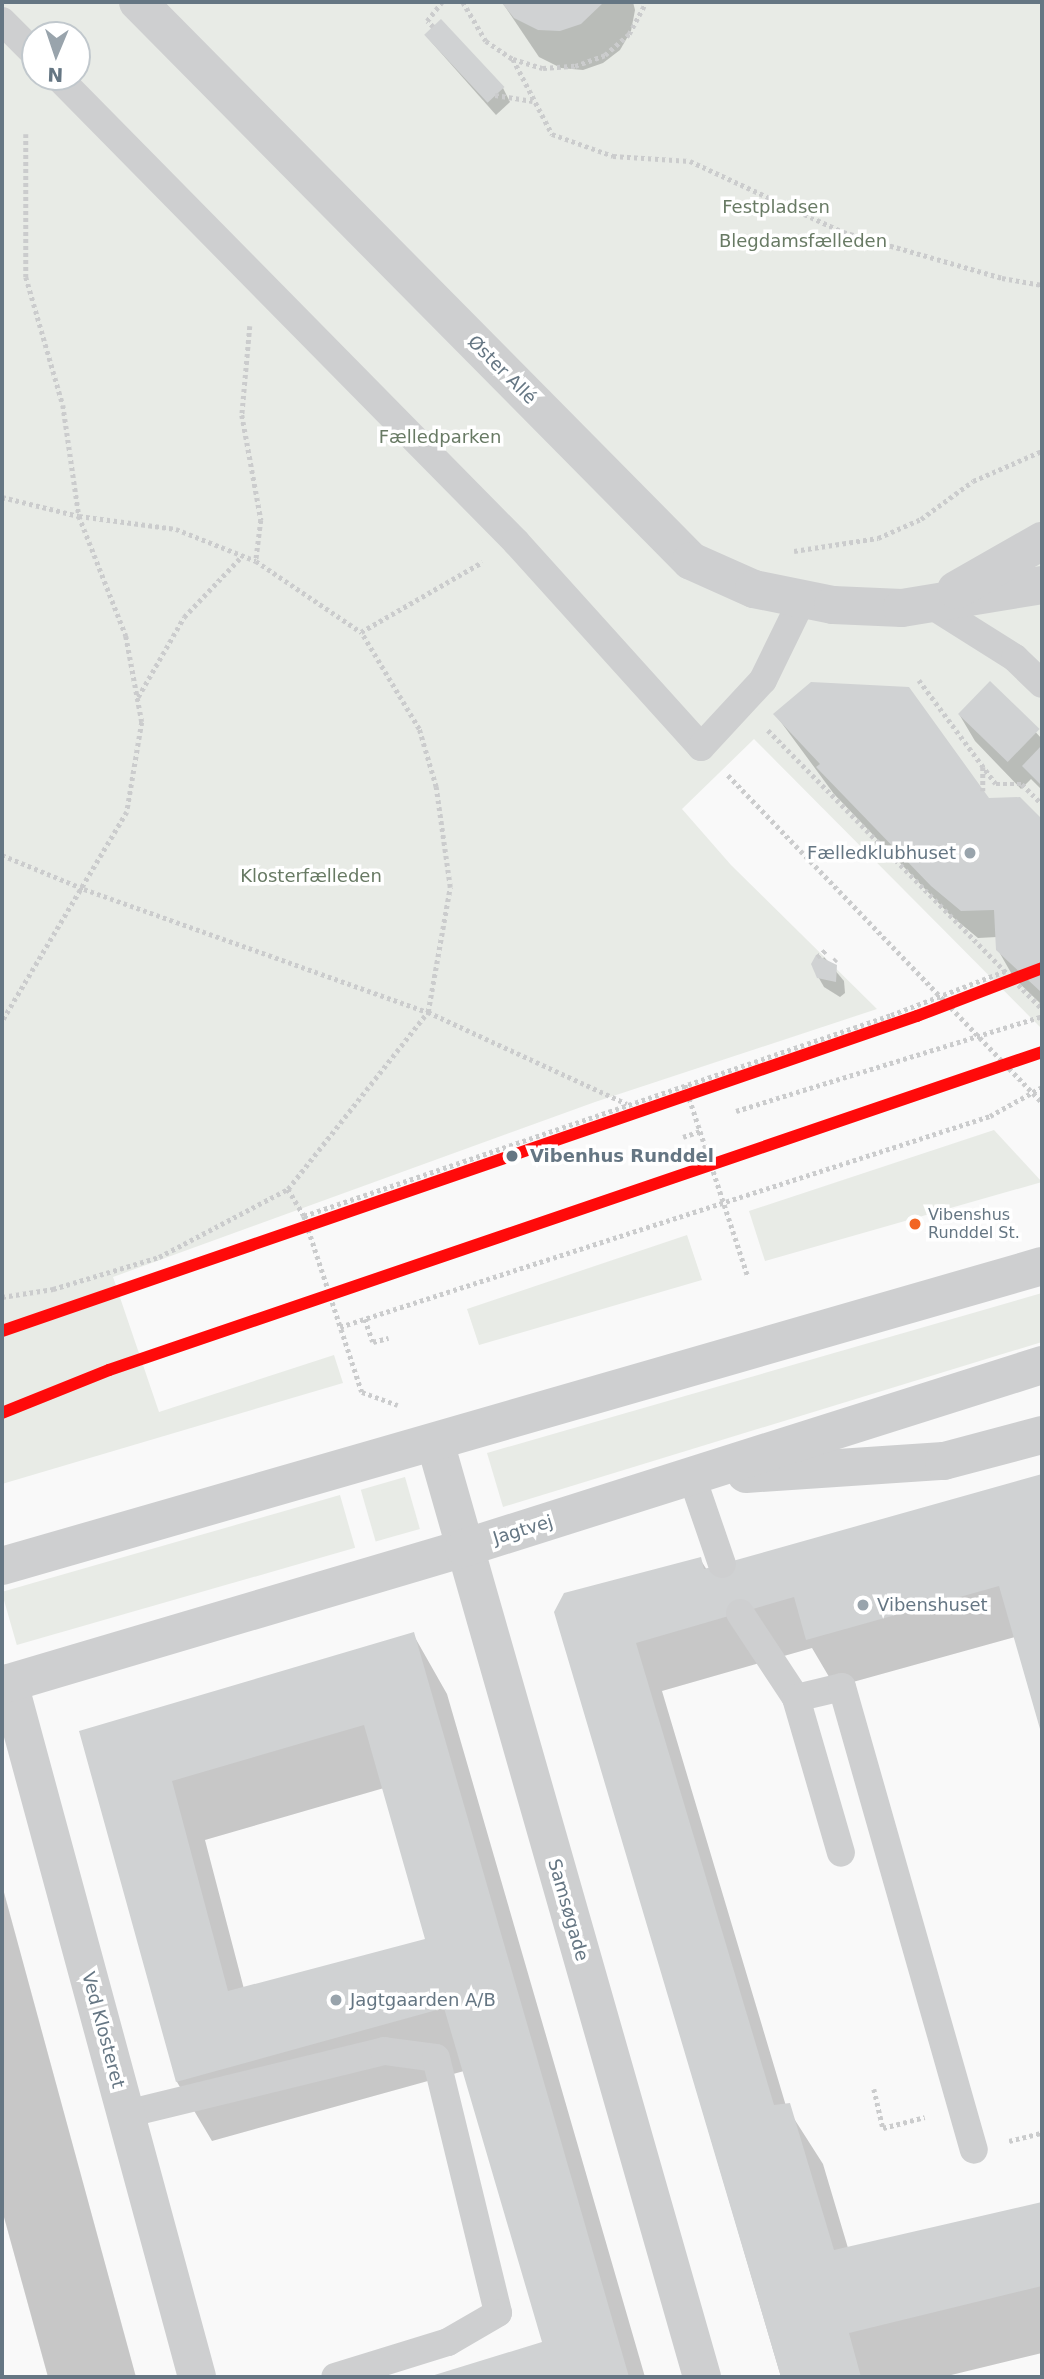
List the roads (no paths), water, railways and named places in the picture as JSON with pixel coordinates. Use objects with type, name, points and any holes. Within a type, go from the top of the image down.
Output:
[{"type":"street","name":"Øster Allé","points":[[138,2],[691,561],[754,589],[801,602],[865,607],[931,605],[1039,584]]},
{"type":"street","name":"Øster Allé","points":[[931,605],[1042,541]]},
{"type":"street","points":[[2,1566],[1042,1266]]},
{"type":"street","name":"Jagtvej","points":[[6,1684],[464,1548],[1042,1365]]},
{"type":"street","points":[[692,1477],[944,1461],[1042,1435]]},
{"type":"street","name":"Samsøgade","points":[[435,1442],[702,2377]]},
{"type":"street","name":"Ved Klosteret","points":[[6,1684],[197,2377]]},
{"type":"lane","points":[[2,21],[21,40]]},
{"type":"lane","points":[[72,91],[516,542],[701,747],[764,680],[801,602]]},
{"type":"lane","points":[[931,605],[1015,658],[1042,684]]},
{"type":"lane","points":[[692,1477],[722,1564]]},
{"type":"lane","points":[[740,1613],[796,1698],[842,1853]]},
{"type":"lane","points":[[796,1698],[842,1687],[974,2150]]},
{"type":"lane","points":[[126,2114],[384,2051],[436,2059],[498,2314],[448,2342],[335,2377]]},
{"type":"place","name":"Fælledklubhuset","points":[[970,853]]},
{"type":"place","name":"Vibenhus Runddel","points":[[512,1156]]},
{"type":"place","name":"Vibenshus Runddel St.","points":[[915,1224]]},
{"type":"place","name":"Vibenshuset","points":[[863,1605]]},
{"type":"place","name":"Jagtgaarden A/B","points":[[336,2000]]},
{"type":"park label","name":"Festpladsen","points":[[776,207]]},
{"type":"park label","name":"Blegdamsfælleden","points":[[803,241]]},
{"type":"park label","name":"Fælledparken","points":[[440,437]]},
{"type":"park label","name":"Klosterfælleden","points":[[311,876]]}]
